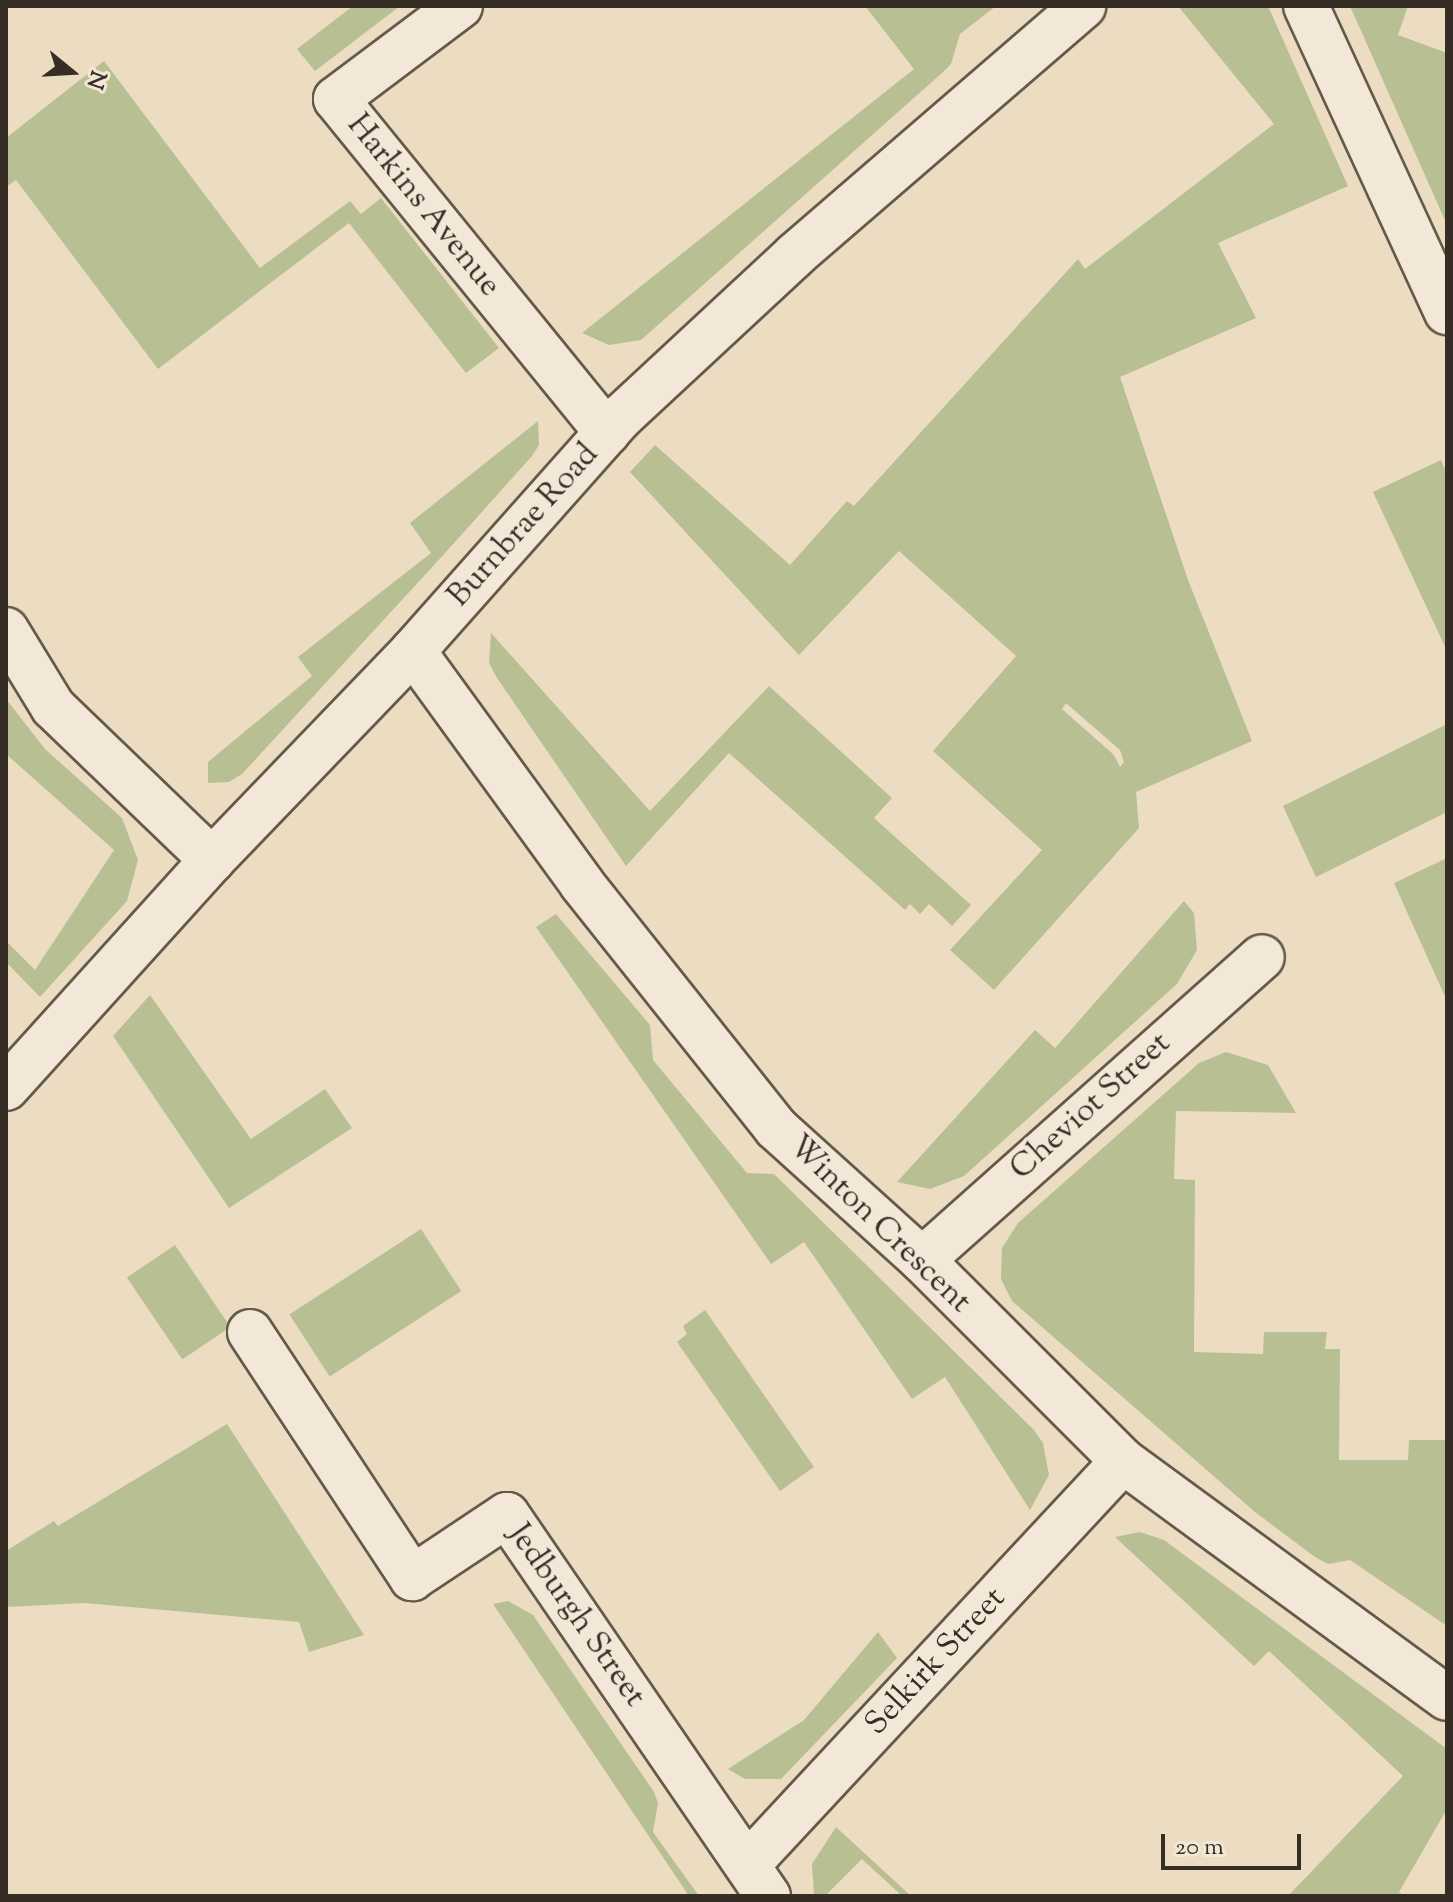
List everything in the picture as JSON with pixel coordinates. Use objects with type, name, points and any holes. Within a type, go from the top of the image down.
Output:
[{"type":"street","name":"Harkins Avenue","points":[[460,6],[336,99],[607,433]]},
{"type":"street","name":"Burnbrae Road","points":[[6,1088],[212,860],[413,651],[607,433],[785,264],[1083,6]]},
{"type":"street","points":[[1306,6],[1447,312]]},
{"type":"street","points":[[6,630],[53,707],[212,860]]},
{"type":"street","name":"Winton Crescent","points":[[413,651],[582,884],[718,1060],[776,1128],[922,1260],[1123,1461],[1447,1698]]},
{"type":"street","name":"Cheviot Street","points":[[922,1260],[1262,957]]},
{"type":"street","name":"Jedburgh Street","points":[[250,1332],[412,1578],[507,1515],[758,1880]]},
{"type":"street","name":"Selkirk Street","points":[[758,1880],[1123,1461]]},
{"type":"green space","points":[[353,6],[400,6],[315,71],[297,49]]},
{"type":"green space","points":[[865,6],[996,6],[960,34],[951,64],[942,73],[641,340],[609,345],[582,333],[914,69]]},
{"type":"green space","points":[[1178,6],[1268,6],[1348,186],[1218,243],[1256,318],[1120,377],[1188,580],[1252,741],[1136,792],[1139,828],[994,990],[950,950],[1042,850],[933,751],[1016,656],[899,551],[799,655],[630,472],[655,445],[790,565],[847,501],[854,506],[1078,259],[1085,269],[1274,124]],"holes":[[[1066,703],[1120,750],[1124,762],[1120,767],[1114,755],[1062,709]]]},
{"type":"green space","points":[[1350,6],[1408,6],[1398,35],[1447,53],[1447,225]]},
{"type":"green space","points":[[104,61],[260,268],[350,201],[361,214],[381,198],[499,348],[466,373],[349,223],[158,369],[16,180],[6,187],[6,138]]},
{"type":"green space","points":[[538,421],[539,445],[532,456],[446,552],[242,774],[229,782],[208,783],[208,762],[312,676],[298,657],[431,553],[410,523]]},
{"type":"green space","points":[[1441,460],[1447,474],[1447,651],[1373,492]]},
{"type":"green space","points":[[491,633],[650,811],[769,686],[892,798],[874,818],[971,905],[952,926],[929,904],[920,914],[910,904],[905,910],[729,753],[626,866],[497,678],[489,663]]},
{"type":"green space","points":[[6,699],[45,749],[122,818],[138,860],[127,901],[40,997],[6,962],[6,941],[35,970],[114,850],[6,754]]},
{"type":"green space","points":[[1447,724],[1447,812],[1316,877],[1283,806]]},
{"type":"green space","points":[[1447,858],[1447,1001],[1394,883]]},
{"type":"green space","points":[[1184,901],[1194,913],[1197,950],[1177,984],[964,1176],[930,1189],[897,1182],[1035,1030],[1055,1048]]},
{"type":"green space","points":[[556,914],[650,1025],[653,1060],[747,1173],[774,1174],[1034,1430],[1043,1443],[1049,1475],[1030,1510],[945,1377],[912,1399],[804,1242],[771,1264],[536,927]]},
{"type":"green space","points":[[150,995],[251,1139],[325,1089],[352,1128],[229,1208],[113,1036]]},
{"type":"green space","points":[[1226,1052],[1268,1065],[1296,1113],[1176,1111],[1174,1179],[1195,1180],[1194,1352],[1263,1354],[1264,1332],[1327,1332],[1325,1349],[1340,1349],[1339,1460],[1408,1460],[1409,1440],[1447,1440],[1447,1626],[1350,1560],[1328,1564],[1315,1557],[1255,1512],[1012,1301],[1001,1279],[1002,1248],[1018,1223],[1199,1063]]},
{"type":"green space","points":[[421,1229],[461,1291],[330,1377],[289,1315]]},
{"type":"green space","points":[[175,1245],[230,1327],[182,1360],[127,1277]]},
{"type":"green space","points":[[705,1310],[814,1467],[780,1491],[677,1342],[687,1334],[683,1326]]},
{"type":"green space","points":[[227,1424],[364,1635],[309,1652],[299,1622],[85,1603],[6,1607],[6,1551],[54,1521],[58,1526]]},
{"type":"green space","points":[[1140,1532],[1164,1540],[1447,1749],[1447,1809],[1399,1892],[1404,1896],[1288,1896],[1403,1776],[1269,1651],[1254,1666],[1115,1537]]},
{"type":"green space","points":[[508,1601],[533,1615],[654,1792],[658,1803],[653,1832],[699,1896],[689,1896],[493,1604]]},
{"type":"green space","points":[[878,1632],[897,1658],[781,1779],[745,1779],[728,1769],[804,1720]]},
{"type":"green space","points":[[836,1827],[911,1896],[902,1896],[862,1859],[825,1896],[814,1896],[812,1864]]}]
